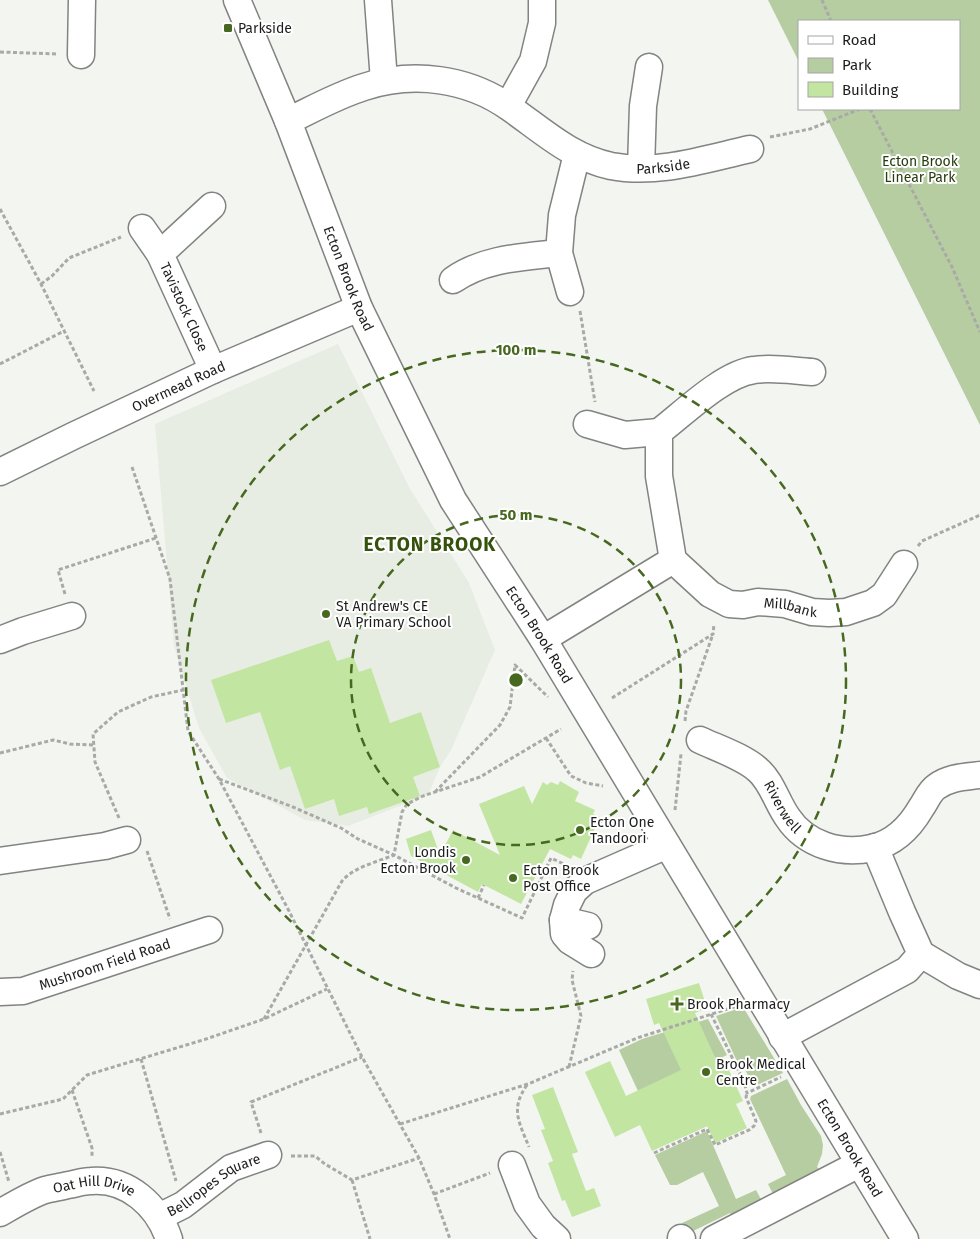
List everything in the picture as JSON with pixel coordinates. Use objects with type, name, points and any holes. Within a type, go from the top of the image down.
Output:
[{"type":"street","points":[[81,55],[82,0]]},
{"type":"street","name":"Ecton Brook Road","points":[[237,0],[288,121],[359,308],[453,500],[543,639],[905,1239]]},
{"type":"street","points":[[378,0],[384,81]]},
{"type":"street","points":[[508,106],[534,61],[542,23],[542,0]]},
{"type":"street","points":[[641,168],[643,106],[649,67]]},
{"type":"street","name":"Parkside","points":[[288,121],[348,93],[384,81],[409,78],[432,79],[455,82],[477,90],[508,106],[556,142],[577,154],[612,166],[661,168],[750,148]]},
{"type":"street","points":[[570,292],[560,252],[562,215],[577,154]]},
{"type":"street","name":"Tavistock Close","points":[[212,206],[160,254],[213,370]]},
{"type":"street","points":[[142,228],[160,254]]},
{"type":"street","points":[[453,280],[465,271],[490,263],[512,258],[560,252]]},
{"type":"street","name":"Overmead Road","points":[[0,472],[213,370],[359,308]]},
{"type":"street","points":[[587,424],[625,435],[659,432],[720,384],[744,372],[755,369],[812,372]]},
{"type":"street","points":[[543,639],[673,560],[658,476],[659,432]]},
{"type":"street","name":"Millbank","points":[[673,560],[710,594],[729,604],[743,605],[758,602],[786,604],[812,612],[829,614],[846,612],[873,603],[884,594],[904,564]]},
{"type":"street","points":[[0,640],[72,616]]},
{"type":"street","name":"Riverwell","points":[[700,740],[748,763],[758,770],[768,781],[788,818],[799,831],[827,847],[844,850],[860,850],[890,841],[904,831],[915,819],[928,795],[936,787],[954,778],[980,775]]},
{"type":"street","points":[[0,861],[105,846],[127,840]]},
{"type":"street","points":[[586,942],[570,941],[564,934],[563,920],[567,905],[574,891],[586,881],[667,845]]},
{"type":"street","points":[[875,847],[921,954],[958,976],[980,985]]},
{"type":"street","name":"Mushroom Field Road","points":[[0,992],[23,991],[209,930]]},
{"type":"street","points":[[782,1037],[907,970],[921,954]]},
{"type":"street","name":"Bellropes Square","points":[[164,1228],[183,1205],[231,1168],[268,1155]]},
{"type":"street","points":[[714,1239],[742,1233],[769,1200],[859,1164]]},
{"type":"street","points":[[512,1165],[527,1204],[543,1226],[557,1239]]},
{"type":"street","name":"Oat Hill Drive","points":[[8,1208],[45,1190],[91,1181],[107,1182],[122,1186],[137,1194],[149,1204],[164,1228]]},
{"type":"path","points":[[822,0],[832,20]]},
{"type":"path","points":[[0,52],[81,55]]},
{"type":"path","points":[[750,148],[748,141],[810,128],[857,110]]},
{"type":"path","points":[[871,110],[952,267],[980,332]]},
{"type":"path","points":[[0,210],[41,284],[94,391]]},
{"type":"path","points":[[41,284],[52,276],[69,258],[142,228]]},
{"type":"path","points":[[570,292],[579,302],[595,401],[587,424]]},
{"type":"path","points":[[0,364],[64,331]]},
{"type":"path","points":[[132,467],[170,579],[188,731],[219,779],[362,1057],[419,1158],[450,1239]]},
{"type":"path","points":[[904,564],[922,541],[980,515]]},
{"type":"path","points":[[72,616],[58,570],[156,538]]},
{"type":"path","points":[[612,698],[713,634],[715,625],[710,594]]},
{"type":"path","points":[[435,792],[500,725],[510,707],[515,664],[554,703]]},
{"type":"path","points":[[177,941],[145,844],[127,840],[94,762],[94,734],[118,712],[151,697],[183,690]]},
{"type":"path","points":[[394,855],[402,812],[407,804],[435,792],[480,777],[561,729]]},
{"type":"path","points":[[546,738],[571,776],[586,783],[604,786],[599,777]]},
{"type":"path","points":[[0,753],[53,740],[70,744],[94,745]]},
{"type":"path","points":[[219,779],[293,806],[522,918],[551,858],[570,867]]},
{"type":"path","points":[[264,1019],[346,876],[394,855]]},
{"type":"path","points":[[478,898],[484,885]]},
{"type":"path","points":[[525,897],[531,899]]},
{"type":"path","points":[[569,1068],[582,1016],[572,980],[586,942]]},
{"type":"path","points":[[0,1114],[63,1099],[87,1075],[264,1019],[327,989]]},
{"type":"path","points":[[400,1124],[517,1087],[569,1068],[637,1038],[744,1003],[757,995]]},
{"type":"path","points":[[701,1010],[703,1016]]},
{"type":"path","points":[[654,1153],[707,1129],[715,1146],[754,1126],[756,1120],[746,1097],[747,1093],[744,1082],[711,1014]]},
{"type":"path","points":[[362,1057],[251,1102],[268,1155],[315,1156],[352,1180],[370,1239]]},
{"type":"path","points":[[142,1058],[183,1205]]},
{"type":"path","points":[[747,1093],[801,1068]]},
{"type":"path","points":[[736,1085],[744,1082]]},
{"type":"path","points":[[72,1090],[92,1148],[91,1181]]},
{"type":"path","points":[[0,1152],[8,1208]]},
{"type":"path","points":[[352,1180],[419,1158]]},
{"type":"shaded area","name":"St Andrew's CE VA Primary School","points":[[338,344],[409,487],[469,583],[495,650],[451,750],[440,767],[428,795],[348,826],[305,820],[227,778],[199,728],[174,646],[155,424]]},
{"type":"green space","name":"Ecton Brook Linear Park","points":[[768,0],[980,0],[980,425],[822,110],[960,110],[960,20],[798,20],[798,60]]},
{"type":"green space","points":[[743,1007],[783,1073],[753,1087],[745,1069],[741,1070],[716,1016]]},
{"type":"green space","points":[[708,1019],[727,1055],[716,1060],[699,1024],[707,1126],[685,1136],[660,1081],[638,1091],[619,1050],[642,1039]]},
{"type":"green space","points":[[787,1079],[821,1136],[822,1154],[817,1167],[821,1171],[777,1196],[772,1192],[768,1184],[786,1175],[750,1099],[751,1096]]},
{"type":"green space","points":[[707,1131],[736,1199],[756,1190],[763,1203],[733,1218],[730,1213],[687,1234],[682,1223],[719,1206],[703,1172],[677,1185],[670,1185],[655,1155]]},
{"type":"building","points":[[329,640],[337,661],[353,656],[359,672],[371,668],[390,723],[421,712],[440,767],[413,777],[420,796],[369,814],[367,807],[339,816],[334,799],[305,809],[290,766],[280,770],[260,712],[226,723],[211,680]]},
{"type":"building","points":[[560,781],[579,792],[575,801],[595,810],[593,814],[600,817],[581,859],[573,855],[571,859],[550,849],[521,904],[482,884],[478,892],[411,856],[406,839],[431,830],[440,855],[453,830],[500,855],[479,804],[524,786],[532,804],[543,782],[547,785],[551,782],[558,785]]},
{"type":"building","points":[[699,983],[707,1008],[695,1013],[716,1060],[723,1057],[743,1101],[736,1104],[747,1128],[715,1143],[707,1126],[652,1151],[640,1125],[615,1137],[585,1072],[610,1061],[626,1096],[681,1070],[659,1023],[654,1025],[646,999]]},
{"type":"building","points":[[553,1087],[578,1152],[572,1154],[586,1191],[594,1188],[601,1206],[572,1217],[565,1200],[562,1201],[548,1163],[553,1161],[541,1130],[545,1129],[532,1095]]},
{"type":"place","name":"Parkside","points":[[228,28]]},
{"type":"place","name":"St Andrew's CE VA Primary School","points":[[326,614]]},
{"type":"place","name":"Ecton One Tandoori","points":[[580,830]]},
{"type":"place","name":"Londis Ecton Brook","points":[[466,860]]},
{"type":"place","name":"Ecton Brook Post Office","points":[[513,878]]},
{"type":"place","name":"Brook Pharmacy","points":[[677,1004]]},
{"type":"place","name":"Brook Medical Centre","points":[[706,1072]]},
{"type":"district","name":"ECTON BROOK","points":[[430,544]]}]
